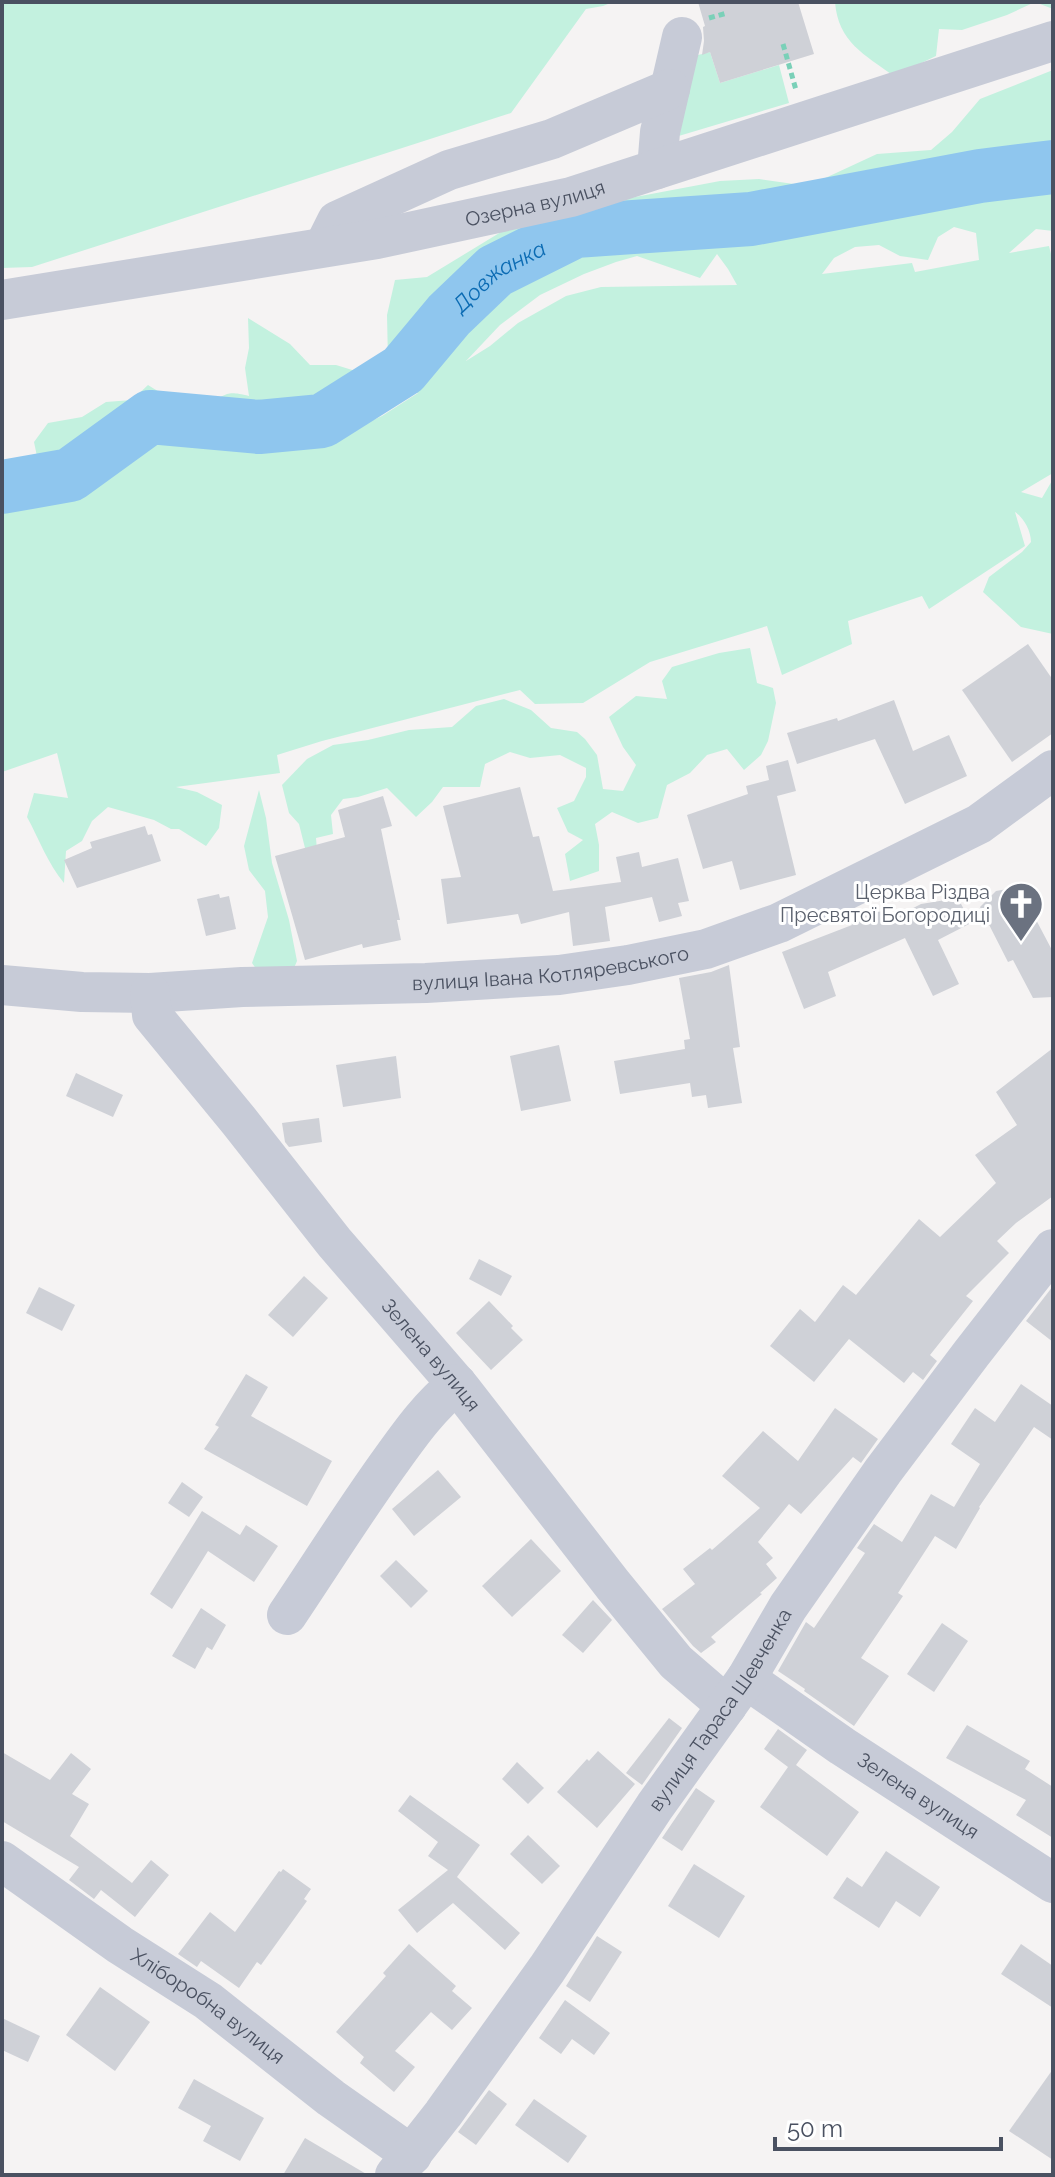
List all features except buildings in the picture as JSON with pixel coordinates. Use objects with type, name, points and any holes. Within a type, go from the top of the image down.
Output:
[{"type":"street","points":[[657,169],[660,132],[682,37]]},
{"type":"street","name":"Озерна вулиця","points":[[2,300],[377,239],[571,197],[1053,41]]},
{"type":"street","points":[[324,247],[337,221],[449,170],[552,139],[670,89]]},
{"type":"street","name":"вулиця Івана Котляревського","points":[[2,985],[82,992],[150,993],[242,987],[426,983],[559,975],[628,965],[706,949],[779,923],[979,824],[1053,770]]},
{"type":"street","name":"Зелена вулиця","points":[[150,993],[152,1015],[334,1242],[457,1384],[676,1662],[842,1746],[1053,1883]]},
{"type":"street","name":"вулиця Тараса Шевченка","points":[[404,2165],[547,1969],[655,1806],[736,1692],[788,1607],[883,1471],[1053,1249]]},
{"type":"street","points":[[287,1615],[374,1483],[435,1402],[457,1384]]},
{"type":"street","name":"Хліборобна вулиця","points":[[2,1861],[120,1945],[208,2001],[331,2098],[404,2165]]},
{"type":"path","points":[[783,44],[806,122]]},
{"type":"green space","points":[[2,2],[613,2],[586,9],[511,113],[32,267],[2,268]]},
{"type":"green space","points":[[835,2],[1035,2],[962,30],[939,29],[936,56],[894,76],[863,54],[847,37],[837,16]]},
{"type":"green space","points":[[1035,2],[1053,2],[1053,9]]},
{"type":"green space","points":[[710,52],[720,83],[779,65],[789,103],[672,138],[698,55]]},
{"type":"green space","points":[[1053,70],[1053,231],[1036,229],[1009,253],[1049,246],[1053,262],[1053,473],[1021,492],[1042,498],[1053,479],[1053,634],[1021,627],[983,592],[989,577],[1031,542],[1026,525],[1015,512],[1025,546],[929,609],[922,596],[848,621],[852,644],[782,675],[767,626],[650,662],[583,703],[535,704],[520,690],[322,741],[277,755],[280,773],[176,787],[197,792],[222,805],[219,828],[206,846],[179,829],[108,807],[92,821],[82,841],[66,851],[64,883],[58,876],[27,817],[34,793],[68,798],[57,753],[2,772],[2,480],[40,471],[34,442],[48,423],[82,417],[106,402],[132,400],[148,385],[182,402],[207,401],[230,393],[249,396],[245,368],[249,348],[248,318],[290,344],[310,365],[336,365],[362,373],[367,412],[358,427],[418,393],[388,361],[387,315],[395,280],[427,277],[524,218],[720,181],[759,179],[808,186],[877,154],[931,150],[952,132],[980,99]],"holes":[[[954,227],[976,233],[979,260],[915,272],[912,263],[822,274],[834,258],[855,247],[879,245],[900,256],[928,260],[938,237]],[[717,254],[737,285],[601,287],[566,296],[518,323],[466,361],[500,325],[540,295],[584,274],[637,256],[700,278]]]},
{"type":"green space","points":[[750,648],[757,683],[773,688],[776,703],[768,741],[761,755],[744,770],[727,749],[707,755],[690,773],[667,785],[658,818],[638,823],[612,812],[595,824],[599,871],[570,881],[565,854],[583,840],[568,832],[557,808],[574,801],[586,777],[586,768],[560,755],[530,758],[510,752],[485,764],[480,787],[443,787],[416,817],[387,788],[343,799],[331,815],[333,834],[316,838],[318,863],[306,852],[299,824],[289,813],[282,785],[307,759],[333,745],[409,730],[452,727],[476,706],[504,699],[531,710],[551,728],[577,732],[597,755],[603,789],[623,791],[636,765],[623,747],[609,717],[636,696],[667,699],[662,681],[672,667],[719,653]]},
{"type":"green space","points":[[259,790],[272,863],[297,961],[288,982],[265,982],[252,963],[268,917],[265,891],[249,870],[244,846]]},
{"type":"waterway","name":"Довжанка","points":[[2,487],[70,475],[150,417],[259,427],[322,421],[403,370],[449,315],[495,271],[575,231],[751,219],[980,176],[1053,167]]},
{"type":"place","name":"Церква Різдва Пресвятої Богородиці","points":[[1021,943]]}]
